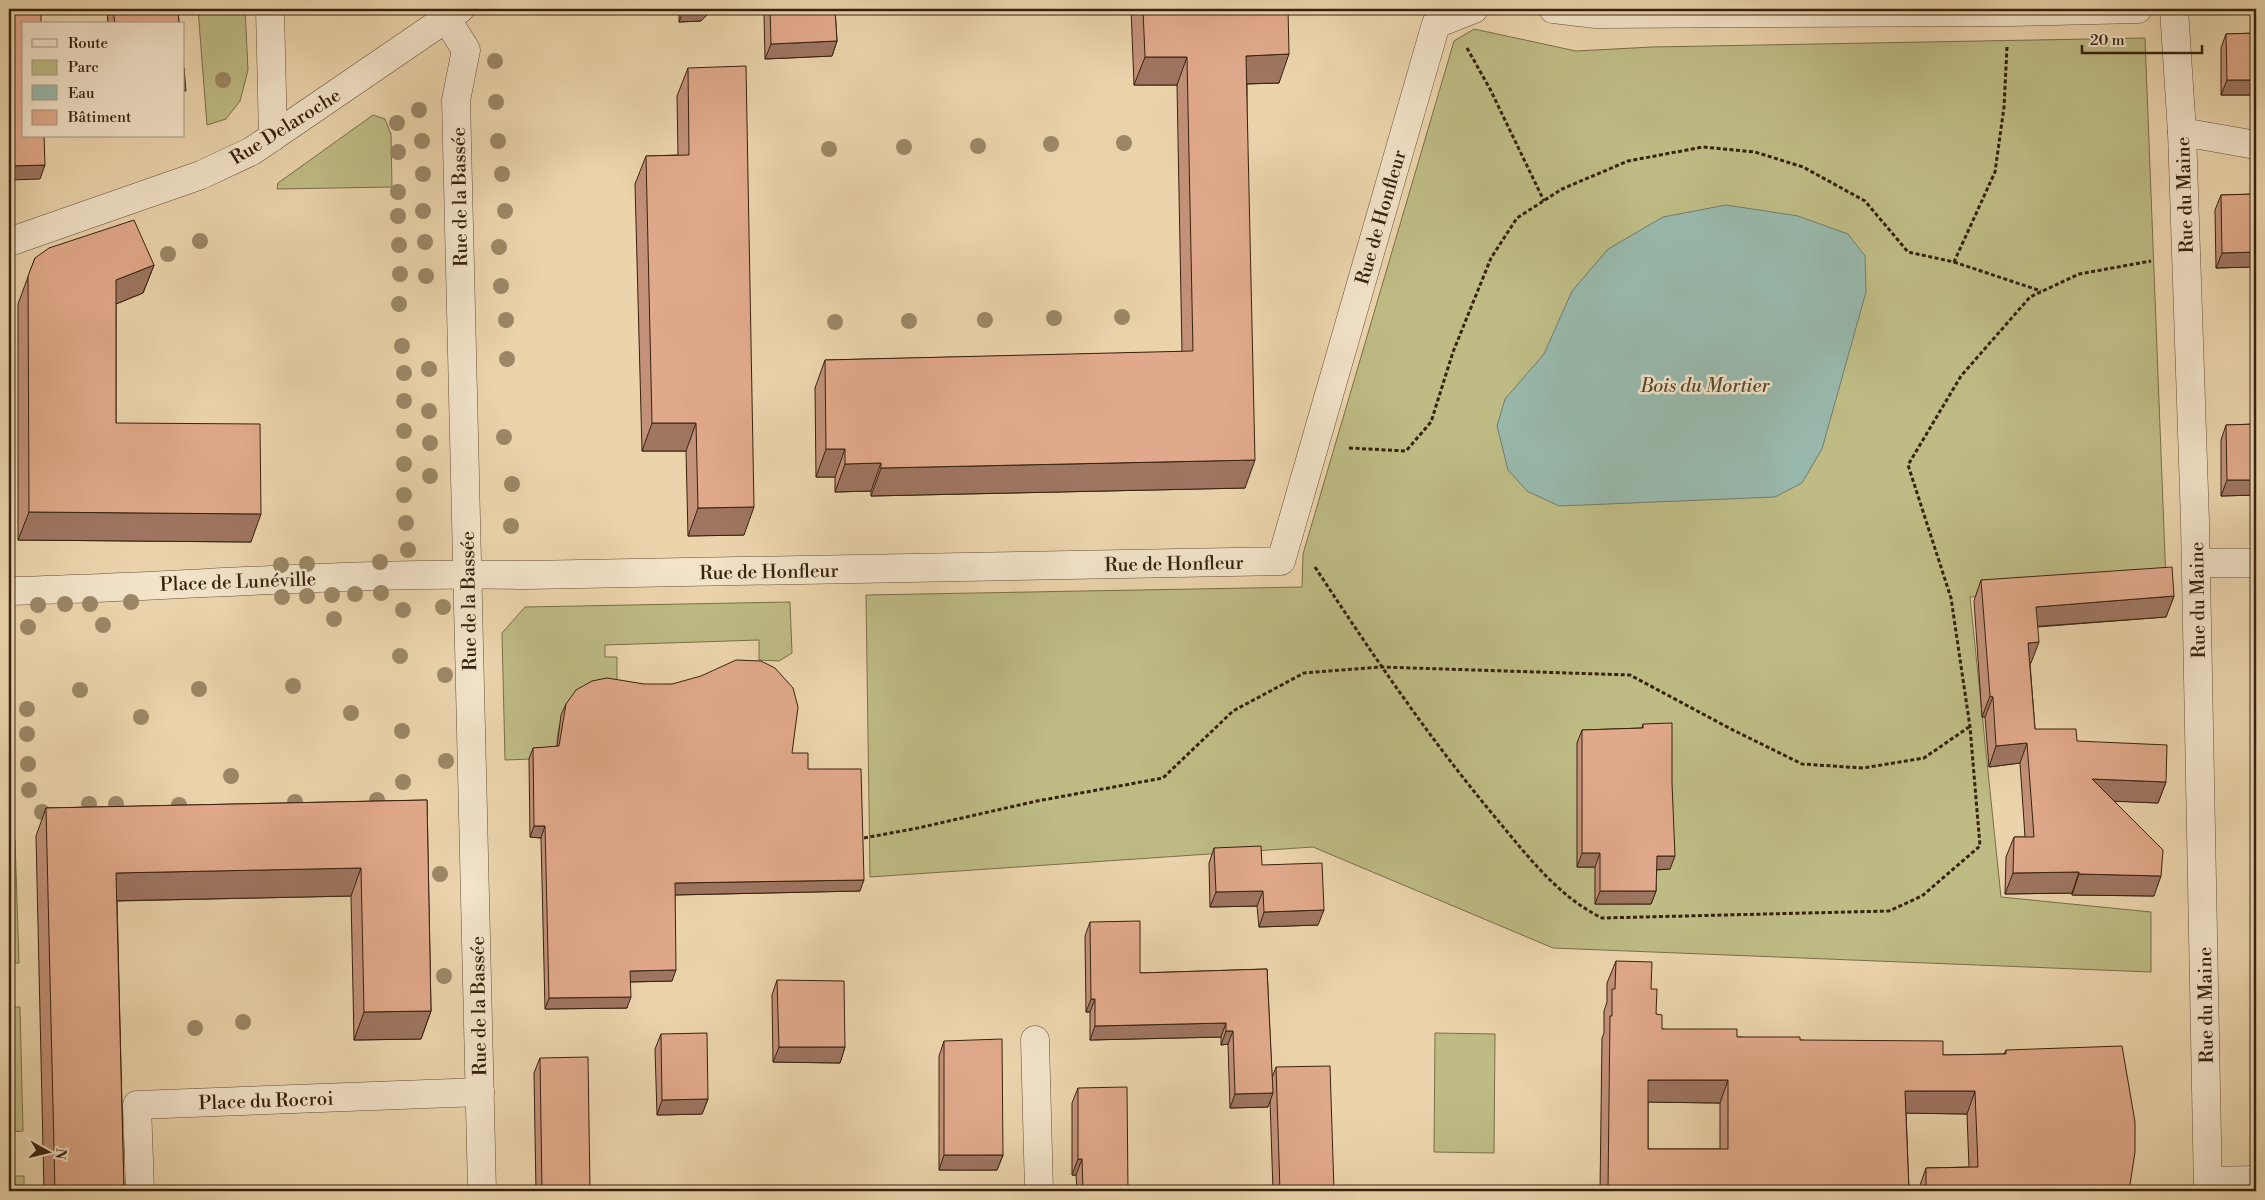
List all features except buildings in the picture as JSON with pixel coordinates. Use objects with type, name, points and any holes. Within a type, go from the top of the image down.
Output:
[{"type":"street","points":[[270,9],[273,137]]},
{"type":"street","points":[[1553,9],[1596,14],[2009,12],[2138,9]]},
{"type":"street","name":"Rue du Maine","points":[[2174,9],[2187,254],[2196,563],[2208,1186]]},
{"type":"street","name":"Rue Delaroche","points":[[9,242],[201,175],[252,150],[453,13]]},
{"type":"street","name":"Rue de la Bassée","points":[[453,13],[466,50],[456,100],[482,1191]]},
{"type":"street","name":"Rue de Honfleur","points":[[468,574],[528,576],[1281,561],[1436,24],[1462,14]]},
{"type":"street","points":[[2182,132],[2256,145]]},
{"type":"street","points":[[2196,563],[2256,563]]},
{"type":"street","name":"Place de Lunéville","points":[[9,591],[262,579],[468,574]]},
{"type":"street","points":[[1035,1040],[1039,1191]]},
{"type":"street","name":"Place du Rocroi","points":[[140,1191],[138,1105],[480,1092]]},
{"type":"street","points":[[2208,1186],[2256,1180]]},
{"type":"path","points":[[1954,262],[1994,172],[2004,107],[2009,12]]},
{"type":"path","points":[[1462,14],[1490,89],[1544,201]]},
{"type":"path","points":[[1316,441],[1356,449],[1406,451],[1431,422],[1453,352],[1491,258],[1516,218],[1562,189],[1628,161],[1703,147],[1755,152],[1803,167],[1865,201],[1908,252],[1954,262],[2042,292]]},
{"type":"path","points":[[1290,529],[1381,668],[1451,764],[1540,871],[1582,908],[1602,918],[1889,911],[1922,896],[1980,846],[1970,726],[1951,598],[1908,465],[1961,376],[2030,297],[2079,274],[2187,254]]},
{"type":"path","points":[[864,838],[918,828],[1037,801],[1163,778],[1233,712],[1304,673],[1381,668],[1630,675],[1730,729],[1802,764],[1863,768],[1924,758],[1970,726]]},
{"type":"green space","points":[[198,9],[245,9],[248,70],[240,101],[226,119],[207,125]]},
{"type":"green space","name":"Bois du Mortier","points":[[1474,29],[1576,51],[1652,47],[2145,38],[2166,582],[1970,597],[2001,897],[2151,912],[2151,972],[1553,948],[1313,847],[870,877],[866,595],[1302,587],[1303,554],[1454,41]]},
{"type":"green space","points":[[373,115],[385,119],[391,134],[392,187],[277,189],[278,183]]},
{"type":"green space","points":[[9,412],[13,412],[14,539],[9,539]]},
{"type":"green space","points":[[790,602],[792,653],[779,661],[759,660],[759,640],[605,645],[605,657],[617,657],[617,692],[571,702],[563,715],[559,728],[557,758],[505,760],[502,633],[525,607]]},
{"type":"green space","points":[[9,839],[15,839],[19,963],[9,963]]},
{"type":"green space","points":[[9,1007],[20,1007],[23,1131],[9,1132]]},
{"type":"green space","points":[[1435,1033],[1495,1034],[1494,1153],[1434,1152]]},
{"type":"green space","points":[[9,1176],[24,1176],[24,1191],[9,1191]]},
{"type":"water","points":[[1726,205],[1798,216],[1848,234],[1865,256],[1866,292],[1822,449],[1802,483],[1775,497],[1559,506],[1527,491],[1508,470],[1497,426],[1505,399],[1544,354],[1572,291],[1608,249],[1663,217]]}]
